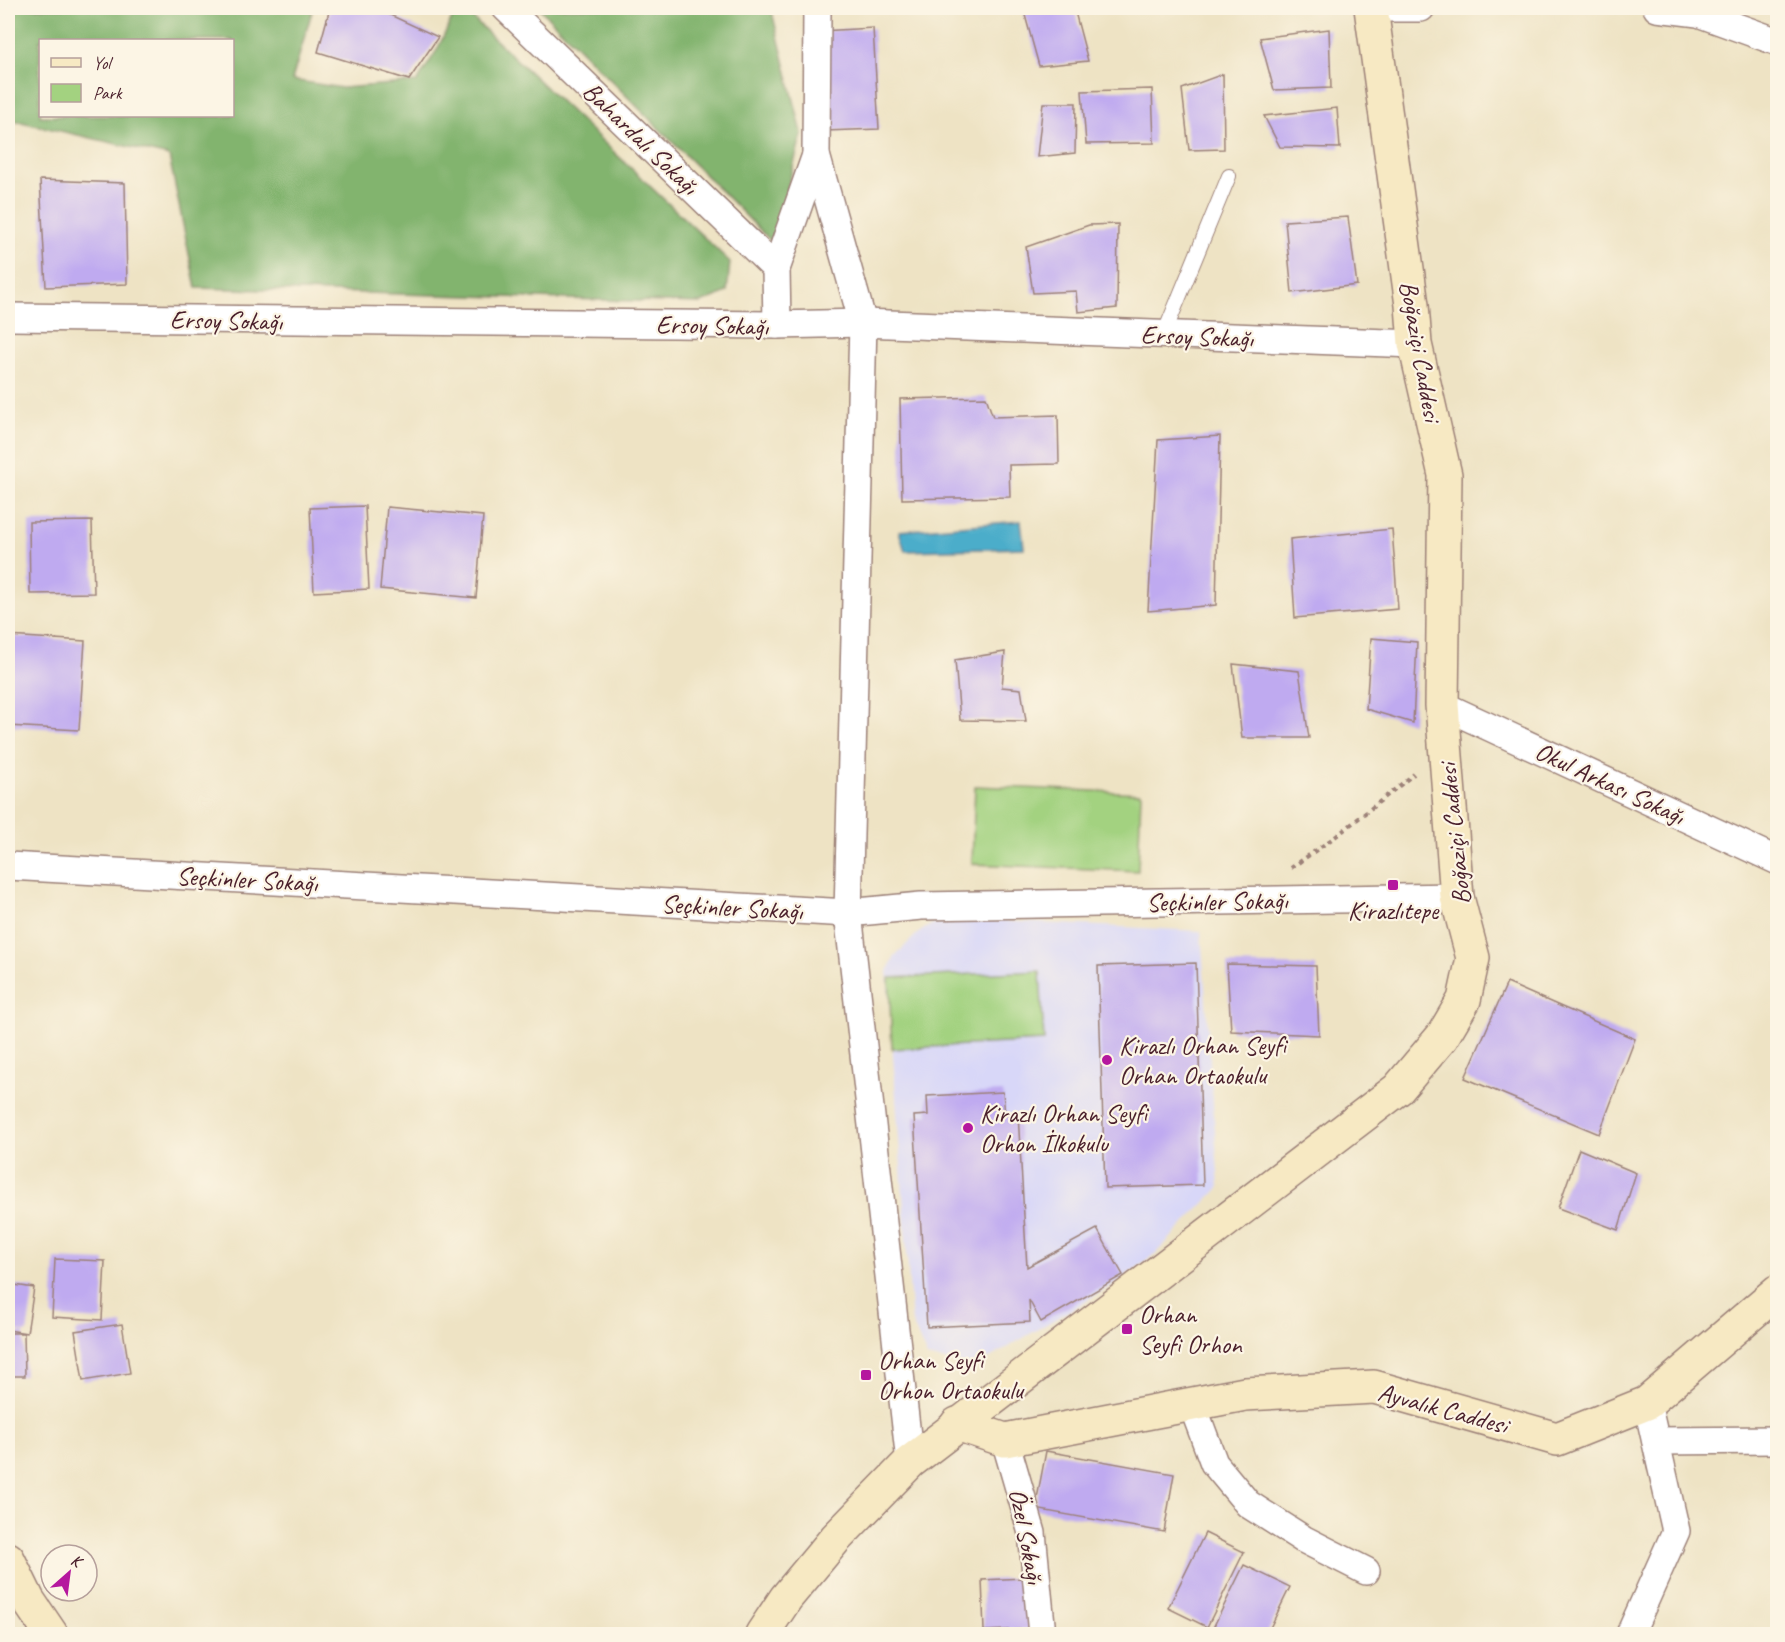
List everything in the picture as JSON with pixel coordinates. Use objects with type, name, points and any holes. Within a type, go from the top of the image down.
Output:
[{"type":"street","name":"Bahardalı Sokağı","points":[[506,8],[776,268]]},
{"type":"street","points":[[817,8],[816,155],[863,323],[848,913],[910,1462]]},
{"type":"street","points":[[1371,8],[1421,8]]},
{"type":"street","name":"Boğaziçi Caddesi","points":[[762,1635],[786,1598],[836,1538],[910,1462],[1398,1089],[1442,1037],[1464,1000],[1473,958],[1457,897],[1442,705],[1445,475],[1415,344],[1412,304],[1371,8]]},
{"type":"street","points":[[1657,8],[1698,13],[1778,42]]},
{"type":"street","points":[[777,326],[776,268],[816,155]]},
{"type":"street","name":"Ersoy Sokağı","points":[[8,317],[777,326],[863,323],[1415,344]]},
{"type":"street","name":"Okul Arkası Sokağı","points":[[1442,705],[1778,861]]},
{"type":"street","name":"Seçkinler Sokağı","points":[[8,866],[848,913],[921,906],[1457,897]]},
{"type":"street","name":"Ayvalık Caddesi","points":[[957,1424],[1005,1440],[1245,1394],[1374,1387],[1557,1439],[1647,1402],[1778,1291]]},
{"type":"street","points":[[1630,1635],[1676,1531],[1647,1402]]},
{"type":"street","points":[[1191,1404],[1214,1463],[1248,1504],[1303,1539],[1366,1571]]},
{"type":"street","name":"Özel Sokağı","points":[[1005,1440],[1032,1533],[1042,1635]]},
{"type":"street","points":[[1656,1441],[1778,1440]]},
{"type":"street","points":[[8,1559],[28,1600],[51,1635]]},
{"type":"lane","points":[[1164,334],[1229,176]]},
{"type":"path","points":[[1251,900],[1279,876],[1339,834],[1446,750]]},
{"type":"shaded area","points":[[981,920],[1201,931],[1219,1188],[1153,1256],[1114,1284],[974,1367],[927,1357],[912,1322],[887,971],[895,956],[917,934],[935,922]]},
{"type":"green space","points":[[8,8],[313,8],[292,80],[342,88],[417,82],[437,50],[457,8],[462,8],[730,262],[727,292],[701,303],[196,288],[169,156],[8,119]]},
{"type":"green space","points":[[539,8],[771,8],[802,133],[773,243]]},
{"type":"green space","points":[[975,786],[1141,793],[1138,871],[972,864]]},
{"type":"green space","points":[[1040,971],[1044,1041],[892,1049],[889,978]]},
{"type":"water","points":[[1021,521],[1024,548],[905,551],[899,531]]},
{"type":"building","points":[[330,8],[375,8],[438,37],[409,80],[318,52]]},
{"type":"building","points":[[1023,8],[1074,8],[1088,61],[1039,66]]},
{"type":"building","points":[[873,28],[879,129],[825,131],[820,31]]},
{"type":"building","points":[[1329,29],[1331,88],[1274,90],[1260,38]]},
{"type":"building","points":[[1223,74],[1224,149],[1189,150],[1182,89]]},
{"type":"building","points":[[1152,89],[1154,143],[1086,144],[1082,91]]},
{"type":"building","points":[[1043,103],[1076,103],[1075,153],[1037,157]]},
{"type":"building","points":[[1337,108],[1340,148],[1280,147],[1264,116]]},
{"type":"building","points":[[40,180],[125,183],[127,284],[46,287]]},
{"type":"building","points":[[1348,217],[1357,285],[1292,293],[1285,221]]},
{"type":"building","points":[[1118,224],[1117,308],[1078,312],[1076,291],[1033,293],[1026,247],[1089,225]]},
{"type":"building","points":[[986,397],[993,417],[1058,415],[1059,464],[1009,465],[1010,497],[902,499],[900,399]]},
{"type":"building","points":[[1220,436],[1216,605],[1148,611],[1158,440]]},
{"type":"building","points":[[365,506],[369,589],[314,592],[310,508]]},
{"type":"building","points":[[387,507],[483,516],[476,598],[380,589]]},
{"type":"building","points":[[92,521],[94,593],[30,594],[29,522]]},
{"type":"building","points":[[1392,529],[1398,609],[1295,618],[1290,539]]},
{"type":"building","points":[[8,636],[85,641],[79,730],[8,726]]},
{"type":"building","points":[[1371,638],[1417,642],[1413,723],[1366,709]]},
{"type":"building","points":[[1005,652],[1002,687],[1021,689],[1026,721],[960,720],[955,660]]},
{"type":"building","points":[[1233,664],[1299,671],[1309,738],[1242,738]]},
{"type":"building","points":[[1196,963],[1203,1185],[1105,1188],[1098,966]]},
{"type":"building","points":[[1227,964],[1316,966],[1319,1035],[1231,1031]]},
{"type":"building","points":[[1507,983],[1635,1039],[1599,1134],[1465,1078]]},
{"type":"building","points":[[1003,1092],[1005,1115],[1018,1114],[1027,1267],[1097,1229],[1123,1275],[1041,1322],[1029,1300],[1030,1322],[927,1327],[914,1116],[928,1115],[927,1096]]},
{"type":"building","points":[[1579,1149],[1636,1173],[1618,1230],[1558,1208]]},
{"type":"building","points":[[55,1259],[105,1261],[102,1320],[52,1317]]},
{"type":"building","points":[[8,1284],[34,1288],[27,1333],[8,1330]]},
{"type":"building","points":[[122,1324],[130,1373],[83,1381],[75,1331]]},
{"type":"building","points":[[8,1333],[24,1333],[25,1376],[8,1376]]},
{"type":"building","points":[[1046,1451],[1174,1474],[1164,1532],[1035,1509]]},
{"type":"building","points":[[1205,1533],[1244,1552],[1207,1627],[1168,1608]]},
{"type":"building","points":[[1244,1565],[1290,1587],[1267,1634],[1210,1634]]},
{"type":"building","points":[[1027,1578],[1029,1629],[984,1631],[982,1580]]},
{"type":"place","name":"Kirazlıtepe","points":[[1393,885]]},
{"type":"place","name":"Kirazlı Orhan Seyfi Orhan Ortaokulu","points":[[1107,1060]]},
{"type":"place","name":"Kirazlı Orhan Seyfi Orhon İlkokulu","points":[[968,1128]]},
{"type":"place","name":"Orhan Seyfi Orhon","points":[[1127,1329]]},
{"type":"place","name":"Orhan Seyfi Orhon Ortaokulu","points":[[866,1375]]}]
